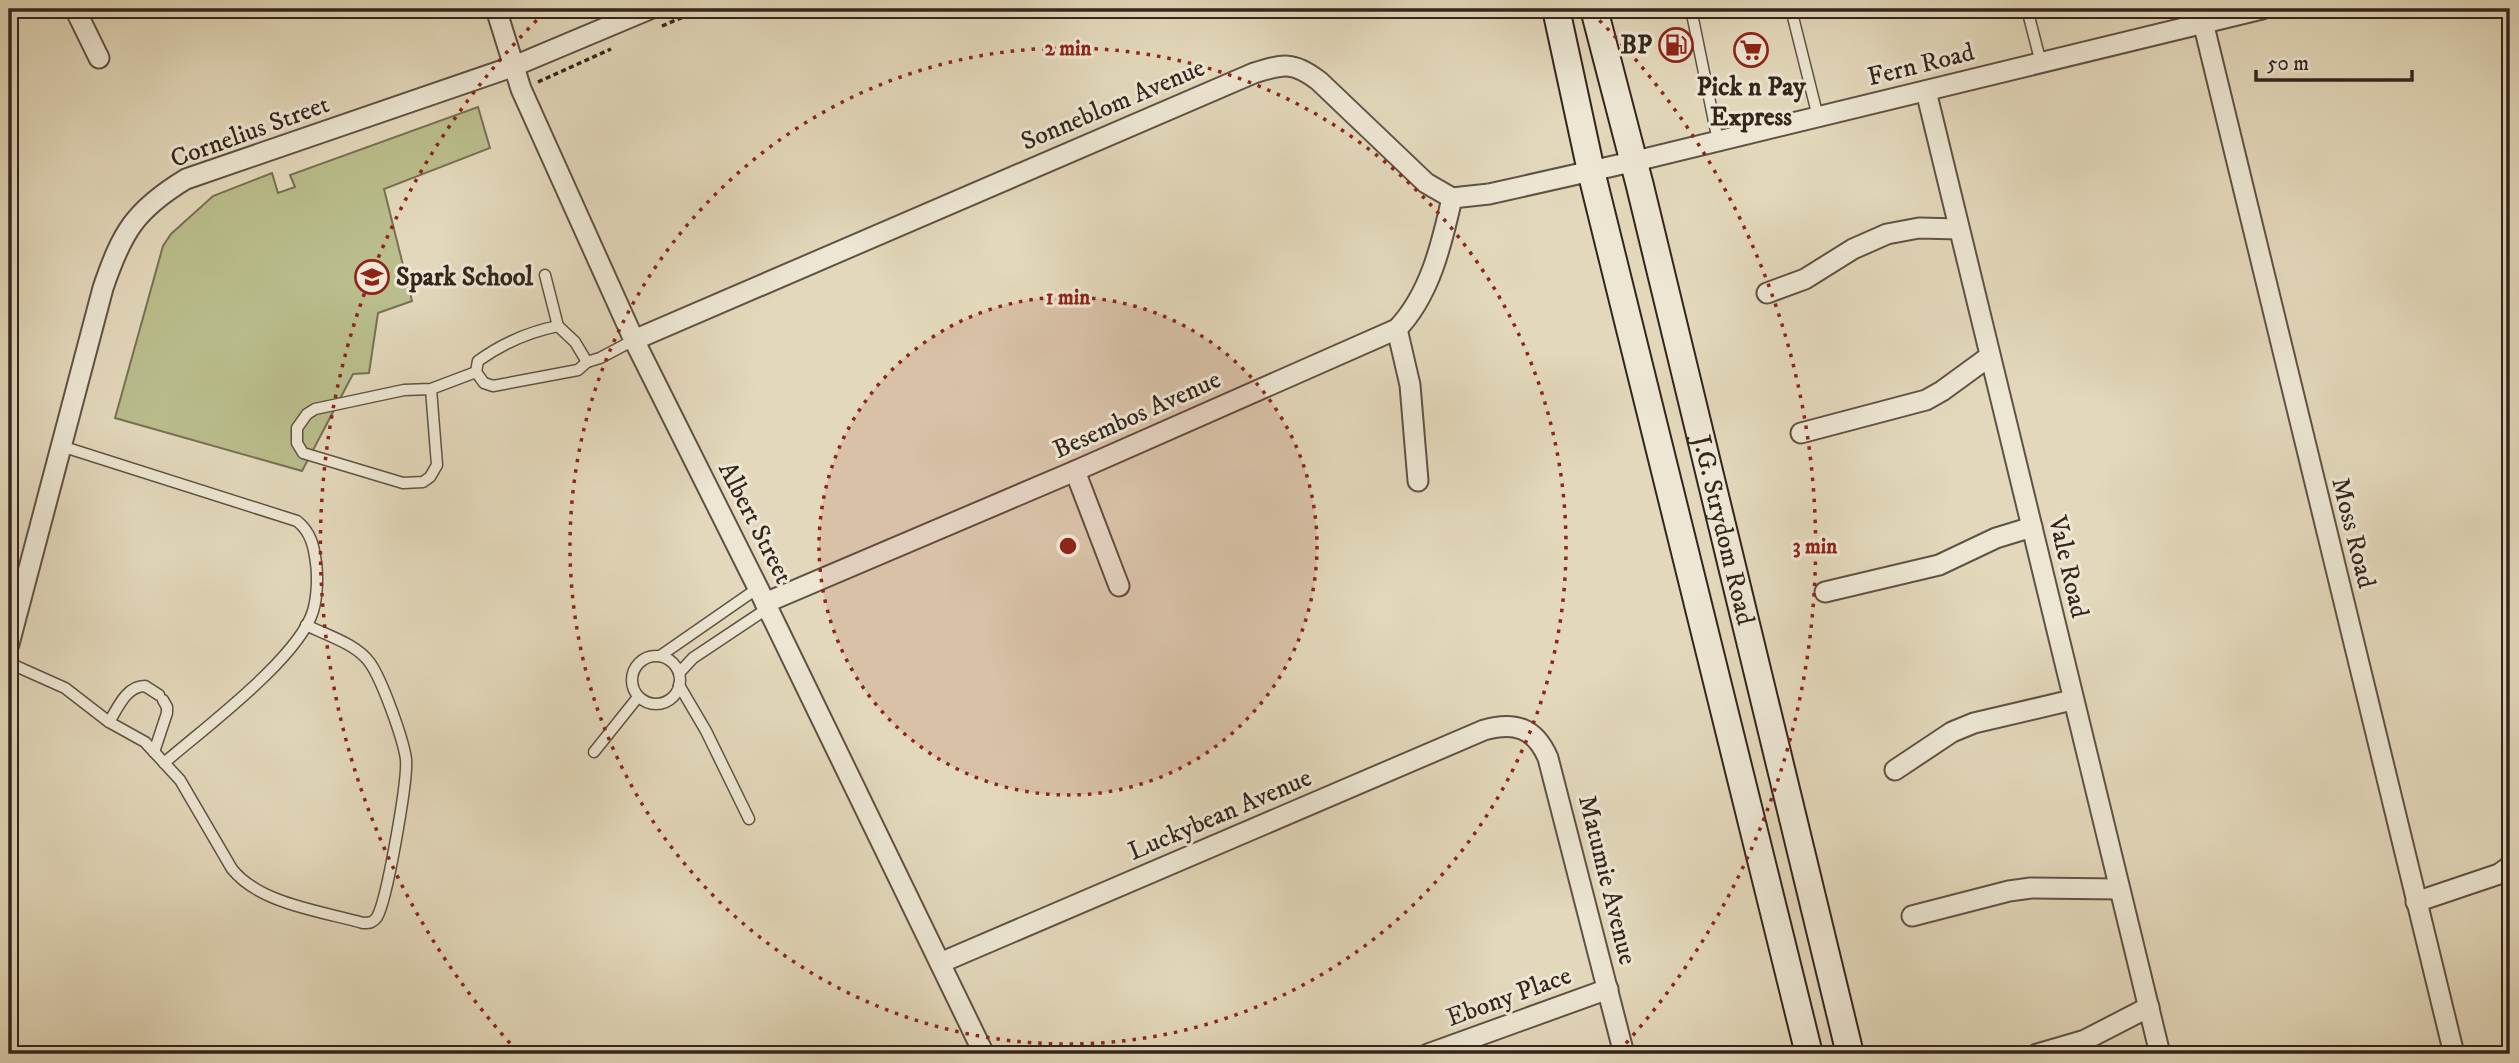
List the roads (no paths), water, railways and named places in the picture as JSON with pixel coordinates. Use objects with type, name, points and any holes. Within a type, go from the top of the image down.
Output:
[{"type":"street","points":[[75,9],[99,58]]},
{"type":"street","name":"Albert Street","points":[[496,9],[512,67],[634,340],[984,1054]]},
{"type":"street","name":"Cornelius Street","points":[[9,643],[111,264],[129,226],[140,212],[186,179],[512,67],[650,9]]},
{"type":"street","name":"J.G. Strydom Road","points":[[1556,9],[1591,171],[1810,1054]]},
{"type":"street","name":"J.G. Strydom Road","points":[[1597,9],[1850,1054]]},
{"type":"street","name":"Fern Road","points":[[1591,171],[2262,9]]},
{"type":"street","name":"Moss Road","points":[[2203,22],[2454,1054]]},
{"type":"street","name":"Sonneblom Avenue","points":[[634,340],[1254,73],[1281,65],[1305,70],[1426,183],[1452,198]]},
{"type":"street","name":"Vale Road","points":[[1926,91],[2160,1054]]},
{"type":"street","points":[[1418,481],[1410,385],[1397,329],[1413,309],[1441,245],[1452,198],[1489,194],[1591,171]]},
{"type":"street","points":[[1767,293],[1805,279],[1853,249],[1887,234],[1919,228],[1959,229]]},
{"type":"street","name":"Besembos Avenue","points":[[763,599],[1074,471],[1397,329]]},
{"type":"street","points":[[1801,433],[1926,400],[1990,356]]},
{"type":"street","points":[[1074,471],[1119,586]]},
{"type":"street","points":[[1825,592],[1939,565],[1996,538],[2032,527]]},
{"type":"street","points":[[1895,771],[1952,732],[1973,723],[2072,700]]},
{"type":"street","name":"Luckybean Avenue","points":[[940,963],[1485,730],[1512,726],[1523,729]]},
{"type":"street","name":"Matumie Avenue","points":[[1523,729],[1537,738],[1550,765],[1624,1054]]},
{"type":"street","points":[[2416,902],[2499,874],[2510,866]]},
{"type":"street","points":[[1912,916],[2009,891],[2031,888],[2119,889]]},
{"type":"street","name":"Ebony Place","points":[[1428,1054],[1608,989]]},
{"type":"street","points":[[2037,1054],[2085,1040],[2149,1007]]},
{"type":"lane","points":[[1691,9],[1718,141]]},
{"type":"lane","points":[[1791,9],[1818,117]]},
{"type":"lane","points":[[2027,9],[2041,63]]},
{"type":"lane","points":[[545,275],[558,326],[575,342],[587,362]]},
{"type":"lane","points":[[558,326],[531,332],[497,347],[478,361],[476,373],[484,383],[493,386],[568,373],[634,340]]},
{"type":"lane","points":[[431,389],[437,465],[430,477],[423,482],[403,483],[303,453],[299,448],[297,428],[307,414],[315,409],[404,390],[431,389],[476,373]]},
{"type":"lane","points":[[61,446],[297,521],[303,526],[314,546],[317,570],[313,611],[300,636],[271,669],[164,762]]},
{"type":"lane","points":[[660,656],[672,662],[679,673],[679,685],[673,697],[662,703],[649,703],[638,697],[632,686],[632,674],[638,664],[648,657],[660,656],[763,599]]},
{"type":"lane","points":[[679,673],[763,599]]},
{"type":"lane","points":[[9,663],[65,688],[109,722],[145,742],[180,780],[232,869],[242,881],[268,896],[363,923],[374,921],[380,909],[404,791],[404,747],[370,662],[358,652],[306,625]]},
{"type":"lane","points":[[679,685],[706,731],[749,820]]},
{"type":"lane","points":[[109,722],[134,688],[145,686],[161,698],[167,707],[154,752]]},
{"type":"lane","points":[[594,751],[638,697]]},
{"type":"place","name":"BP","points":[[1676,45]]},
{"type":"place","name":"Pick n Pay Express","points":[[1751,50]]},
{"type":"place","name":"Spark School","points":[[372,277]]}]
